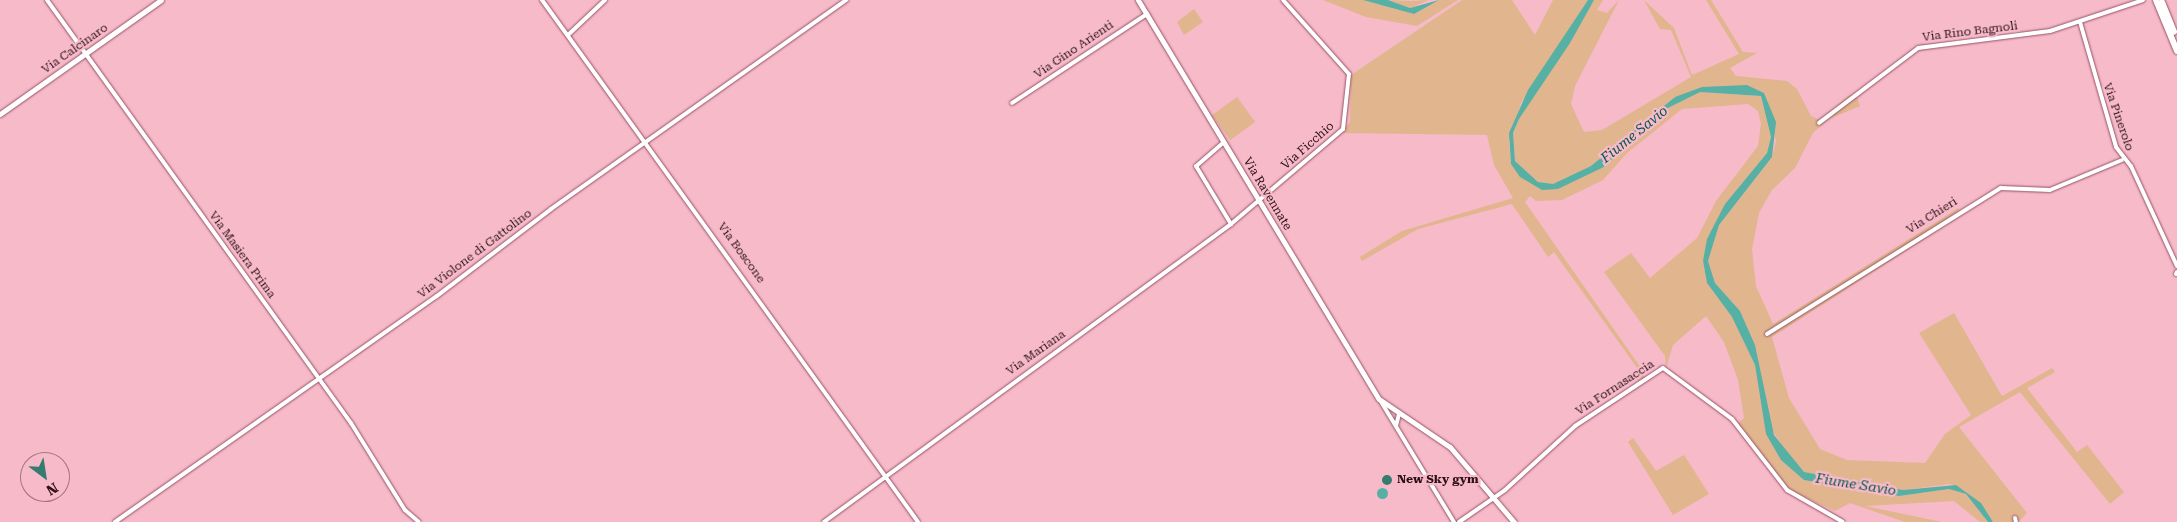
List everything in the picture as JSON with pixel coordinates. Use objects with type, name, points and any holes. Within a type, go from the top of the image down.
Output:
[{"type":"highway","points":[[2159,1],[2177,40]]},
{"type":"highway","points":[[2159,1],[2177,51]]},
{"type":"main road","name":"Via Calcinaro","points":[[0,114],[161,0]]},
{"type":"main road","name":"Via Ravennate","points":[[1138,0],[1379,399],[1450,447],[1514,522]]},
{"type":"street","name":"Via Masiera Prima","points":[[48,0],[319,379],[405,510],[419,522]]},
{"type":"street","name":"Via Boscone","points":[[542,0],[918,522]]},
{"type":"street","points":[[568,35],[605,0]]},
{"type":"street","name":"Via Violone di Gattolino","points":[[115,522],[319,379],[846,0]]},
{"type":"street","name":"Via Ficchio","points":[[1260,201],[1343,129],[1348,115],[1349,74],[1283,0]]},
{"type":"street","name":"Via Rino Bagnoli","points":[[1818,123],[1918,48],[2027,36],[2080,22],[2144,0]]},
{"type":"street","name":"Via Gino Arienti","points":[[1012,103],[1146,14]]},
{"type":"street","name":"Via Pinerolo","points":[[2080,22],[2122,160],[2131,166],[2177,266]]},
{"type":"street","points":[[1224,142],[1196,166],[1232,224]]},
{"type":"street","name":"Via Chieri","points":[[1767,334],[2001,188],[2050,190],[2122,160]]},
{"type":"street","name":"Via Mariana","points":[[824,522],[1232,224],[1260,201]]},
{"type":"street","name":"Via Fornasaccia","points":[[1459,522],[1494,498],[1574,426],[1663,368],[1669,370],[1732,419],[1786,490],[1822,507],[1843,522]]},
{"type":"street","name":"Via Ravennate","points":[[1379,399],[1454,522]]},
{"type":"street","points":[[1396,428],[1399,414]]},
{"type":"shaded area","points":[[1323,0],[1363,0],[1414,14],[1439,0],[1458,0],[1417,26],[1366,17]]},
{"type":"shaded area","points":[[1388,0],[1411,1],[1429,0],[1410,8]]},
{"type":"shaded area","points":[[1462,0],[1512,0],[1535,35],[1553,0],[1588,0],[1521,103],[1509,141],[1511,164],[1521,177],[1558,189],[1606,166],[1639,129],[1668,108],[1700,92],[1761,96],[1771,137],[1767,153],[1725,204],[1703,261],[1707,283],[1732,317],[1755,365],[1766,434],[1804,480],[1899,496],[1949,489],[1966,494],[1988,522],[1980,522],[1954,501],[1865,506],[1942,522],[1905,522],[1850,503],[1835,511],[1789,490],[1738,423],[1744,418],[1738,380],[1724,342],[1706,316],[1673,345],[1666,368],[1665,356],[1604,272],[1631,253],[1650,278],[1697,238],[1716,201],[1758,146],[1761,124],[1758,111],[1748,104],[1682,109],[1627,153],[1603,180],[1562,200],[1536,201],[1530,196],[1525,202],[1641,368],[1645,379],[1640,383],[1633,373],[1638,369],[1554,252],[1548,257],[1512,204],[1418,229],[1362,261],[1360,257],[1402,231],[1513,198],[1494,165],[1487,135],[1342,133],[1350,122],[1351,75]]},
{"type":"shaded area","points":[[1594,0],[1603,0],[1597,10],[1607,13],[1619,0],[1575,86],[1571,104],[1584,132],[1602,130],[1691,77],[1671,30],[1660,29],[1644,0],[1674,28],[1692,75],[1739,54],[1706,0],[1711,0],[1743,52],[1757,53],[1730,68],[1736,76],[1787,81],[1797,89],[1811,116],[1820,120],[1850,95],[1857,97],[1860,106],[1829,119],[1813,133],[1795,168],[1772,190],[1759,213],[1752,249],[1756,286],[1773,324],[1958,208],[1962,215],[1772,337],[1789,398],[1820,449],[1847,460],[1925,463],[1945,434],[1971,415],[1919,333],[1954,313],[2002,396],[2052,368],[2055,372],[2027,388],[2077,452],[2087,445],[2124,492],[2110,504],[2020,392],[1959,427],[2027,513],[2018,522],[1993,522],[1964,490],[1950,484],[1903,490],[1804,472],[1795,465],[1770,427],[1755,345],[1740,311],[1715,283],[1708,261],[1719,225],[1772,157],[1776,141],[1764,93],[1747,85],[1675,97],[1591,166],[1553,184],[1538,182],[1515,161],[1513,134],[1519,119]]},
{"type":"shaded area","points":[[1194,9],[1203,22],[1184,35],[1177,22]]},
{"type":"shaded area","points":[[1237,97],[1255,122],[1230,140],[1212,115]]},
{"type":"shaded area","points":[[1633,438],[1656,471],[1684,455],[1709,494],[1673,515],[1628,442]]},
{"type":"water","points":[[1363,0],[1388,0],[1410,8],[1439,0],[1414,14]]},
{"type":"water","name":"Fiume Savio","points":[[1588,0],[1594,0],[1570,43],[1519,119],[1513,133],[1515,161],[1538,182],[1553,184],[1591,166],[1675,97],[1702,87],[1747,85],[1764,93],[1776,122],[1772,157],[1719,225],[1708,261],[1715,283],[1740,311],[1755,345],[1774,435],[1804,472],[1903,490],[1956,485],[1981,503],[1993,522],[1988,522],[1966,494],[1949,489],[1899,496],[1804,480],[1781,460],[1766,434],[1755,365],[1732,317],[1707,283],[1703,261],[1707,239],[1725,204],[1767,153],[1771,137],[1761,96],[1700,92],[1668,108],[1639,129],[1606,166],[1558,189],[1542,190],[1520,177],[1511,164],[1509,133],[1528,90]]},
{"type":"water","points":[[1380,488],[1384,488],[1387,493],[1386,497],[1380,498],[1377,495],[1377,491]]},
{"type":"place","name":"New Sky gym","points":[[1387,480]]}]
